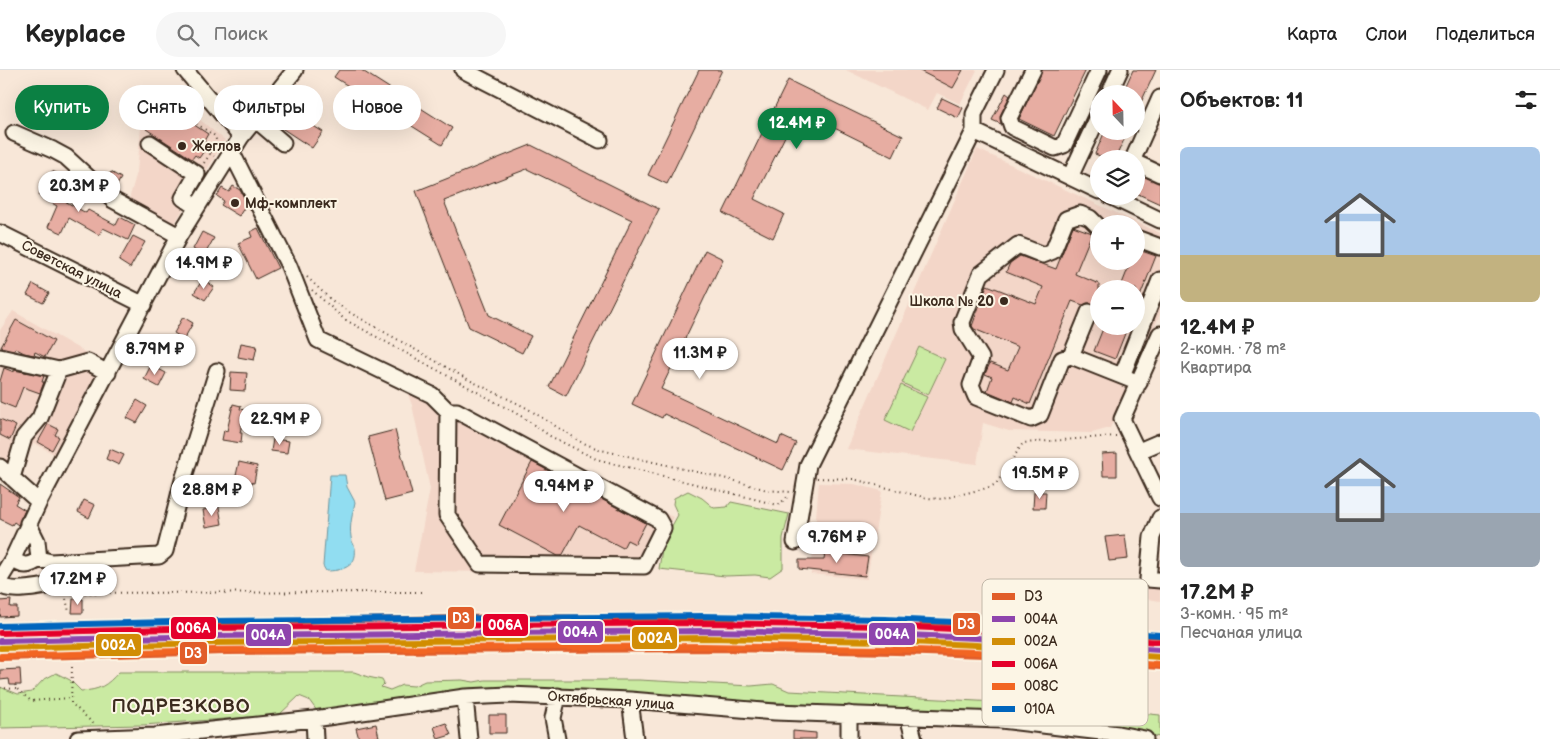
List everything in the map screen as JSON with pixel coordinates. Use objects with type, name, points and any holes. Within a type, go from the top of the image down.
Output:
[{"type":"street","points":[[184,70],[197,85]]},
{"type":"street","points":[[283,85],[295,70]]},
{"type":"street","points":[[463,70],[600,140]]},
{"type":"street","points":[[795,542],[808,465],[974,131],[974,114],[996,70]]},
{"type":"street","points":[[1033,70],[1009,118],[1012,127],[1055,148],[1064,145],[1099,70]]},
{"type":"street","points":[[1113,85],[1120,70]]},
{"type":"street","points":[[204,93],[241,137]]},
{"type":"street","points":[[1137,150],[1160,98]]},
{"type":"street","points":[[0,579],[13,558],[28,523],[179,236],[246,130]]},
{"type":"street","points":[[268,130],[283,143]]},
{"type":"street","points":[[974,131],[1090,187]]},
{"type":"street","points":[[14,133],[60,154],[112,200],[179,236]]},
{"type":"street","points":[[1070,177],[1090,134]]},
{"type":"street","points":[[150,143],[197,174],[183,198],[196,207]]},
{"type":"street","points":[[228,157],[289,266],[318,340],[432,395],[448,411],[457,411],[658,519],[663,528],[644,566],[480,564],[447,515],[448,411]]},
{"type":"street","points":[[1145,167],[1160,174]]},
{"type":"street","points":[[1129,205],[1160,220]]},
{"type":"street","points":[[1089,312],[1071,356],[1062,360],[1040,415],[1031,419],[976,397],[971,385],[981,358],[963,329],[962,322],[981,274],[1018,245],[1044,256],[1053,252],[1066,219],[1080,214],[1090,218]]},
{"type":"street","name":"Советская улица","points":[[0,233],[144,305]]},
{"type":"street","points":[[1145,241],[1160,247]]},
{"type":"street","points":[[1122,376],[1160,280]]},
{"type":"street","points":[[1160,334],[1140,383],[1122,419],[1160,498]]},
{"type":"street","points":[[1071,356],[1140,383]]},
{"type":"street","points":[[0,357],[59,370],[88,362],[108,373]]},
{"type":"street","points":[[12,478],[24,437],[40,418],[59,370]]},
{"type":"street","points":[[13,558],[24,566],[30,565],[38,559],[51,562],[159,556],[165,552],[183,480],[217,371]]},
{"type":"street","points":[[1139,451],[1160,442]]},
{"type":"street","points":[[0,467],[39,502]]},
{"type":"street","points":[[1160,518],[1152,537],[1148,579],[1160,580]]},
{"type":"street","points":[[28,523],[37,541],[38,559]]},
{"type":"street","points":[[0,584],[2,587],[11,590],[59,589]]},
{"type":"street","name":"Октябрьская улица","points":[[78,739],[155,737],[314,719],[465,697],[508,695],[630,700],[775,712],[982,719]]},
{"type":"street","points":[[557,739],[553,718],[558,696]]},
{"type":"street","points":[[465,697],[469,739]]},
{"type":"street","points":[[630,700],[635,739]]},
{"type":"street","points":[[849,714],[849,739]]},
{"type":"street","points":[[908,716],[914,739]]},
{"type":"street","points":[[314,719],[315,739]]},
{"type":"street","name":"Октябрьская улица","points":[[1051,726],[1144,739]]},
{"type":"path","points":[[197,174],[217,143],[215,136],[204,129]]},
{"type":"path","points":[[210,154],[228,157]]},
{"type":"path","points":[[301,276],[306,283]]},
{"type":"path","points":[[307,276],[330,299],[349,312],[469,380],[524,407],[580,442],[601,450],[732,480],[767,490],[794,492],[778,505],[596,459],[550,436],[521,416],[344,319],[312,289]]},
{"type":"path","points":[[805,478],[853,479],[927,498],[942,499],[996,484],[1023,443],[1130,435]]},
{"type":"path","points":[[59,589],[424,592]]},
{"type":"path","points":[[0,610],[0,619]]},
{"type":"path","points":[[72,667],[72,703],[108,738]]},
{"type":"path","points":[[15,685],[31,701],[72,698]]},
{"type":"path","points":[[0,688],[17,689]]},
{"type":"shaded area","points":[[846,70],[977,70],[960,104],[937,93],[928,110]]},
{"type":"shaded area","points":[[204,123],[225,140],[173,226],[128,203],[137,172],[141,130],[204,130]]},
{"type":"shaded area","name":"Школа № 20","points":[[977,149],[1090,201],[1090,205],[1099,205],[1121,215],[1090,215],[1090,270],[1145,270],[1145,226],[1160,233],[1160,314],[1110,428],[1092,433],[1009,431],[983,423],[977,464],[846,449]]},
{"type":"shaded area","points":[[13,311],[102,362],[54,454],[34,443],[26,456],[27,461],[20,472],[0,460],[0,330]]},
{"type":"shaded area","points":[[414,380],[637,501],[673,517],[646,574],[414,571],[430,489],[412,405],[407,392]]},
{"type":"shaded area","points":[[819,483],[854,484],[882,491],[867,579],[811,574]]},
{"type":"shaded area","points":[[1146,561],[1160,562],[1160,601],[1148,599],[1148,579],[1144,579]]},
{"type":"green space","points":[[919,347],[945,359],[928,395],[902,383]]},
{"type":"green space","points":[[901,385],[927,397],[910,432],[885,420]]},
{"type":"green space","points":[[688,491],[702,498],[714,508],[727,507],[731,502],[789,514],[783,538],[783,568],[770,577],[755,575],[725,576],[659,569],[663,542],[678,515],[673,504],[674,498]]},
{"type":"green space","points":[[119,672],[354,672],[382,680],[384,684],[381,687],[390,690],[402,685],[414,686],[425,681],[462,680],[474,682],[485,680],[639,680],[751,686],[773,684],[789,691],[982,701],[982,715],[523,688],[471,688],[317,711],[309,700],[299,696],[279,715],[143,725],[0,728],[0,687],[18,694],[32,692],[43,680],[56,673],[70,680],[81,691],[98,688],[110,681]]},
{"type":"green space","points":[[1148,714],[1160,715],[1160,737],[1095,726],[1148,726]]},
{"type":"water","points":[[330,475],[345,475],[347,487],[355,502],[351,540],[355,548],[355,554],[354,560],[347,567],[326,571],[323,566]]},
{"type":"building","points":[[339,70],[361,70],[385,85],[347,85],[334,77]]},
{"type":"building","points":[[699,70],[722,70],[667,184],[648,175]]},
{"type":"building","points":[[918,70],[963,70],[953,88]]},
{"type":"building","points":[[1042,70],[1086,70],[1054,136],[1019,119]]},
{"type":"building","points":[[1133,70],[1156,70],[1145,94],[1145,85],[1126,85]]},
{"type":"building","points":[[788,80],[903,136],[893,157],[798,110],[754,199],[784,214],[773,238],[723,213]]},
{"type":"building","points":[[1006,93],[1010,96],[1001,114],[1001,124],[992,120]]},
{"type":"building","points":[[942,98],[963,108],[958,118],[937,108]]},
{"type":"building","points":[[421,108],[452,128],[442,145],[418,130],[421,130]]},
{"type":"building","points":[[148,130],[202,130],[208,134],[204,141],[209,144],[199,158],[195,155],[192,159]]},
{"type":"building","points":[[285,130],[320,130],[323,132],[312,148]]},
{"type":"building","points":[[1101,140],[1124,140],[1119,150],[1097,150]]},
{"type":"building","points":[[531,145],[659,209],[566,396],[549,387],[632,220],[527,169],[444,201],[489,315],[531,336],[522,353],[469,327],[416,191]]},
{"type":"building","points":[[52,171],[64,177],[54,195],[86,213],[88,210],[116,225],[120,217],[135,225],[128,240],[103,228],[99,235],[69,218],[62,233],[48,227],[57,206],[39,196]]},
{"type":"building","points":[[111,172],[121,178],[115,189],[106,181]]},
{"type":"building","points":[[1145,177],[1160,183],[1160,204],[1145,197]]},
{"type":"building","name":"Мф-комплект","points":[[233,186],[240,190],[247,203],[239,216],[221,205],[224,201],[217,196],[222,188],[229,192]]},
{"type":"building","points":[[1073,226],[1090,232],[1090,238],[1075,274],[1090,280],[1090,303],[1083,305],[1072,301],[1030,404],[1015,397],[1013,402],[987,391],[992,377],[985,374],[990,363],[1008,370],[1018,347],[974,329],[972,326],[987,285],[1036,304],[1043,287],[1006,272],[1010,263],[1020,256],[1056,269]]},
{"type":"building","points":[[258,228],[278,268],[256,279],[238,243],[252,237],[250,232]]},
{"type":"building","points":[[202,232],[214,238],[204,256],[193,249]]},
{"type":"building","points":[[133,236],[145,242],[130,268],[119,261]]},
{"type":"building","points":[[705,250],[723,259],[661,389],[778,444],[781,436],[796,443],[783,470],[664,414],[662,418],[632,404]]},
{"type":"building","points":[[1145,252],[1156,256],[1145,284],[1145,280],[1124,280],[1127,270],[1145,270]]},
{"type":"building","points":[[203,279],[214,287],[205,300],[194,293]]},
{"type":"building","points":[[33,284],[49,293],[43,303],[27,295]]},
{"type":"building","points":[[183,317],[193,323],[184,339],[174,333]]},
{"type":"building","points":[[16,320],[54,341],[45,357],[35,352],[34,355],[24,353],[15,348],[14,350],[1,347]]},
{"type":"building","points":[[1100,335],[1124,335],[1115,359],[1094,351]]},
{"type":"building","points":[[146,336],[161,344],[153,358],[138,350]]},
{"type":"building","points":[[241,343],[257,346],[254,360],[238,357]]},
{"type":"building","points":[[151,365],[166,373],[159,387],[144,379]]},
{"type":"building","points":[[4,368],[14,372],[14,370],[44,376],[40,393],[23,387],[15,408],[0,402],[0,381]]},
{"type":"building","points":[[231,372],[247,373],[245,391],[230,390]]},
{"type":"building","points":[[137,400],[147,406],[137,423],[127,418]]},
{"type":"building","points":[[233,404],[241,406],[240,409],[245,410],[240,433],[242,433],[241,443],[222,440],[224,430],[227,431]]},
{"type":"building","points":[[0,419],[16,426],[10,440],[0,435]]},
{"type":"building","points":[[48,424],[58,429],[55,435],[59,437],[52,450],[38,442]]},
{"type":"building","points":[[395,430],[412,494],[385,501],[368,437]]},
{"type":"building","points":[[273,439],[289,441],[287,453],[271,451]]},
{"type":"building","points":[[110,449],[124,455],[119,465],[106,459]]},
{"type":"building","points":[[1117,453],[1117,476],[1103,476],[1102,454]]},
{"type":"building","points":[[239,462],[257,466],[254,483],[235,480]]},
{"type":"building","points":[[532,462],[646,523],[635,544],[627,540],[623,548],[579,525],[562,556],[558,556],[499,525]]},
{"type":"building","points":[[0,484],[19,497],[15,504],[25,510],[18,525],[14,522],[12,525],[0,519]]},
{"type":"building","points":[[1034,492],[1046,492],[1045,508],[1033,508]]},
{"type":"building","points":[[84,500],[95,505],[89,518],[78,512]]},
{"type":"building","points":[[219,507],[222,524],[206,527],[203,510]]},
{"type":"building","points":[[1125,535],[1128,559],[1109,561],[1105,537]]},
{"type":"building","points":[[825,552],[868,557],[865,576],[799,569],[799,560],[824,560]]},
{"type":"building","points":[[73,599],[83,599],[83,613],[72,613]]},
{"type":"building","points":[[11,600],[10,607],[17,607],[17,616],[0,617],[0,601]]},
{"type":"building","points":[[20,669],[21,685],[10,685],[9,679],[0,680],[0,670]]},
{"type":"building","points":[[489,715],[506,715],[506,733],[489,733]]},
{"type":"building","points":[[446,723],[451,735],[438,739],[434,727]]},
{"type":"building","points":[[376,724],[379,737],[359,739],[356,728]]},
{"type":"building","points":[[793,731],[816,733],[816,739],[793,739]]},
{"type":"transit line","name":"010А","points":[[0,626],[213,621],[702,616],[885,619],[982,623]]},
{"type":"transit line","name":"D3","points":[[189,623],[511,617],[733,619]]},
{"type":"transit line","name":"D3","points":[[922,622],[982,625]]},
{"type":"transit line","name":"006А","points":[[0,633],[213,628],[702,623],[885,626],[982,630]]},
{"type":"transit line","name":"004А","points":[[0,641],[213,636],[702,631],[885,634],[982,638]]},
{"type":"transit line","name":"010А","points":[[1148,634],[1160,635]]},
{"type":"transit line","name":"D3","points":[[1148,635],[1160,636]]},
{"type":"transit line","name":"002А","points":[[0,648],[213,643],[702,638],[885,641],[982,645]]},
{"type":"transit line","name":"006А","points":[[1148,641],[1160,642]]},
{"type":"transit line","name":"008С","points":[[1,656],[213,650],[702,646],[982,652]]},
{"type":"transit line","name":"D3","points":[[0,658],[227,652],[719,649],[982,655]]},
{"type":"transit line","name":"004А","points":[[1148,649],[1160,650]]},
{"type":"transit line","name":"002А","points":[[1148,656],[1159,657]]},
{"type":"transit line","name":"008С","points":[[1148,664],[1159,665]]},
{"type":"transit line","name":"D3","points":[[1148,666],[1160,667]]},
{"type":"place","name":"Жеглов","points":[[182,146]]},
{"type":"place","name":"Мф-комплект","points":[[235,203]]},
{"type":"place","name":"Школа № 20","points":[[1004,301]]},
{"type":"district","name":"ПОДРЕЗКОВО","points":[[181,705]]}]
